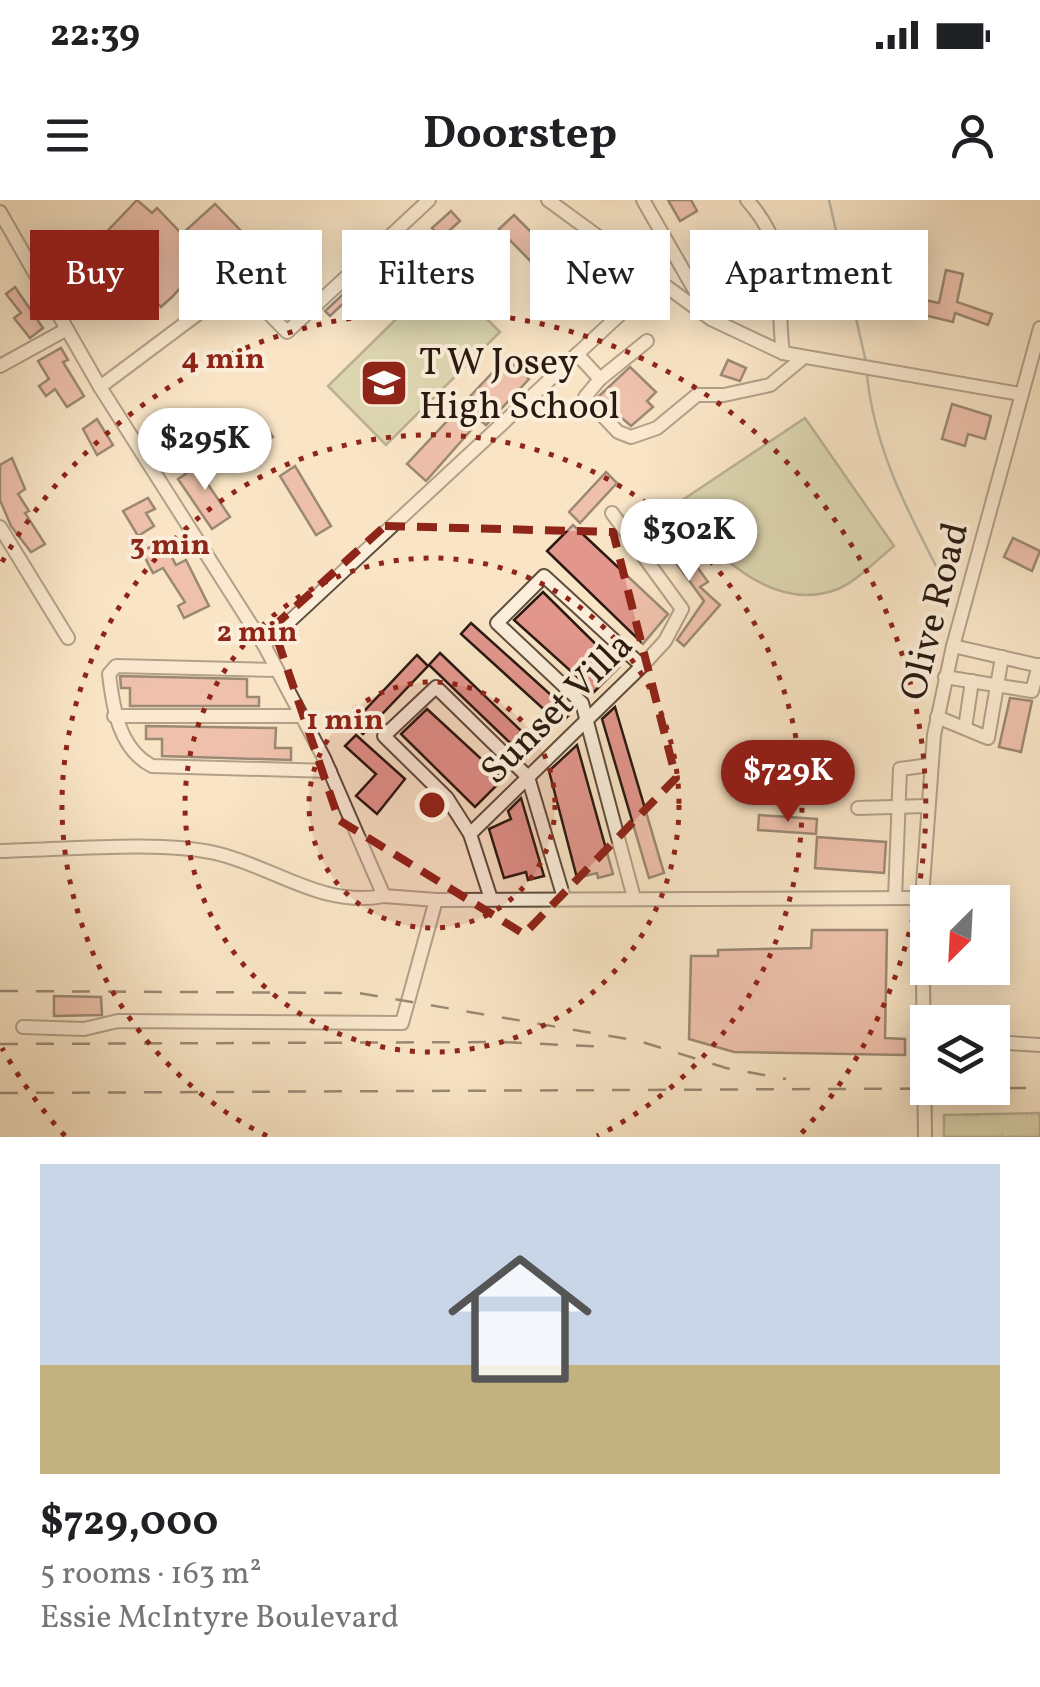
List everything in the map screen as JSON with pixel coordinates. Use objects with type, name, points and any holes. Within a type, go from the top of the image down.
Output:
[{"type":"street","points":[[0,204],[6,200]]},
{"type":"street","points":[[322,300],[429,200]]},
{"type":"street","points":[[548,200],[589,230]]},
{"type":"street","points":[[642,200],[690,283]]},
{"type":"street","points":[[747,200],[770,224],[782,273],[778,313],[782,352]]},
{"type":"street","points":[[0,212],[100,387],[264,645],[330,771],[384,896]]},
{"type":"street","points":[[100,387],[190,320]]},
{"type":"street","points":[[275,320],[287,332],[300,320]]},
{"type":"street","points":[[264,645],[614,320]]},
{"type":"street","points":[[713,320],[782,352],[1020,394]]},
{"type":"street","points":[[0,366],[68,330]]},
{"type":"street","name":"Olive Road","points":[[923,885],[930,765],[945,677],[1020,394],[1034,368],[1040,331]]},
{"type":"street","points":[[647,341],[600,379],[586,397],[618,432],[630,437],[657,428],[698,395],[724,396],[770,385],[804,357]]},
{"type":"street","points":[[578,354],[600,379]]},
{"type":"street","name":"Sunset Villa","points":[[490,900],[470,834],[642,666],[665,641],[682,608],[612,512]]},
{"type":"street","points":[[0,527],[68,638]]},
{"type":"street","points":[[634,898],[582,703],[497,623],[544,576],[642,666]]},
{"type":"street","points":[[945,677],[1032,691],[1040,666],[953,646]]},
{"type":"street","points":[[937,717],[988,738],[1002,657]]},
{"type":"street","points":[[277,670],[116,666],[109,674],[114,716],[138,758],[152,766],[330,771]]},
{"type":"street","points":[[965,728],[972,681]]},
{"type":"street","points":[[470,834],[447,798],[384,736],[436,686],[528,777],[564,898]]},
{"type":"street","points":[[114,716],[302,716]]},
{"type":"street","points":[[896,898],[900,768],[930,765]]},
{"type":"street","points":[[858,808],[926,806]]},
{"type":"street","points":[[0,851],[215,852],[320,892],[363,900],[384,896],[436,900],[910,898]]},
{"type":"street","points":[[23,1027],[84,1029],[118,1021],[402,1023],[436,900]]},
{"type":"street","points":[[1010,1043],[1040,1045]]},
{"type":"street","name":"Olive Road","points":[[926,1105],[926,1137]]},
{"type":"highlighted area","points":[[385,526],[613,532],[676,778],[524,934],[339,820],[273,627]]},
{"type":"green space","points":[[395,320],[488,320],[500,332],[386,445],[328,386]]},
{"type":"green space","points":[[805,418],[894,546],[845,585],[814,595],[767,586],[745,574],[706,541],[675,505]]},
{"type":"green space","points":[[1040,1113],[1040,1137],[944,1137],[944,1115]]},
{"type":"building","points":[[137,200],[152,213],[157,208],[179,231],[179,289],[161,307],[159,230],[108,230]]},
{"type":"building","points":[[668,200],[691,200],[697,211],[680,221]]},
{"type":"building","points":[[215,204],[240,230],[186,230]]},
{"type":"building","points":[[451,211],[460,221],[450,230],[432,228]]},
{"type":"building","points":[[514,215],[530,231],[530,261],[510,240],[510,230],[499,229]]},
{"type":"building","points":[[946,270],[963,274],[957,302],[992,314],[988,325],[955,313],[953,322],[928,316],[928,301],[939,303]]},
{"type":"building","points":[[15,287],[30,309],[30,320],[38,320],[43,328],[30,338],[14,318],[21,313],[6,294]]},
{"type":"building","points":[[342,295],[342,305],[330,316],[325,311]]},
{"type":"building","points":[[61,348],[68,360],[63,362],[84,396],[67,407],[55,389],[46,396],[39,386],[49,379],[38,361]]},
{"type":"building","points":[[506,358],[529,379],[486,425],[480,420],[426,481],[407,464]]},
{"type":"building","points":[[728,360],[746,368],[740,381],[721,375]]},
{"type":"building","points":[[630,367],[656,392],[647,401],[653,407],[631,426],[598,397]]},
{"type":"building","points":[[952,404],[991,416],[985,439],[968,434],[965,446],[942,439]]},
{"type":"building","points":[[97,419],[113,445],[97,455],[83,429]]},
{"type":"building","points":[[264,424],[273,437],[242,457],[233,443]]},
{"type":"building","points":[[218,453],[223,461],[201,474],[230,517],[212,529],[178,479]]},
{"type":"building","points":[[12,458],[25,489],[18,494],[29,511],[25,513],[45,544],[31,552],[11,526],[0,500],[0,465]]},
{"type":"building","points":[[295,466],[331,526],[316,535],[280,476]]},
{"type":"building","points":[[606,472],[617,483],[580,523],[569,512]]},
{"type":"building","points":[[148,498],[155,509],[146,513],[154,526],[138,536],[123,511]]},
{"type":"building","points":[[573,525],[668,614],[643,644],[547,551]]},
{"type":"building","points":[[668,527],[708,582],[700,587],[720,605],[684,646],[677,640],[704,601],[656,535]]},
{"type":"building","points":[[1013,538],[1040,551],[1032,571],[1004,557]]},
{"type":"building","points":[[150,547],[154,555],[167,548],[176,565],[186,560],[209,606],[184,618],[178,606],[185,602],[163,568],[153,573],[142,552]]},
{"type":"building","points":[[543,592],[619,667],[594,692],[514,620]]},
{"type":"building","points":[[471,623],[571,713],[560,724],[461,634]]},
{"type":"building","points":[[440,653],[537,746],[526,758],[429,665]]},
{"type":"building","points":[[417,655],[428,666],[363,734],[352,724]]},
{"type":"building","points":[[120,676],[247,679],[247,697],[259,697],[259,706],[130,706],[130,688],[121,688]]},
{"type":"building","points":[[1010,698],[1032,701],[1021,752],[999,747]]},
{"type":"building","points":[[615,707],[664,873],[649,878],[602,719]]},
{"type":"building","points":[[427,709],[503,779],[475,807],[401,734]]},
{"type":"building","points":[[146,726],[276,728],[275,748],[291,748],[291,760],[162,756],[162,739],[146,739]]},
{"type":"building","points":[[356,735],[405,779],[377,814],[356,796],[376,774],[345,746]]},
{"type":"building","points":[[577,745],[613,874],[598,878],[597,873],[577,878],[549,771]]},
{"type":"building","points":[[521,798],[544,876],[528,880],[526,872],[504,878],[489,829],[511,819],[508,811]]},
{"type":"building","points":[[759,815],[817,819],[816,834],[758,830]]},
{"type":"building","points":[[817,837],[886,842],[884,873],[815,868]]},
{"type":"building","points":[[812,930],[887,930],[885,1038],[905,1039],[905,1055],[734,1052],[689,1039],[691,956],[718,956],[718,950],[811,948]]},
{"type":"building","points":[[54,996],[101,997],[102,1015],[54,1016]]},
{"type":"waterway","points":[[829,200],[866,362]]},
{"type":"waterway","points":[[867,375],[887,460],[949,591]]},
{"type":"railway","points":[[0,991],[359,993],[639,1041],[726,1068],[786,1079]]},
{"type":"railway","points":[[0,1044],[502,1042],[608,1047]]},
{"type":"railway","points":[[0,1093],[1040,1088]]},
{"type":"place","name":"T W Josey High School","points":[[384,383]]}]
